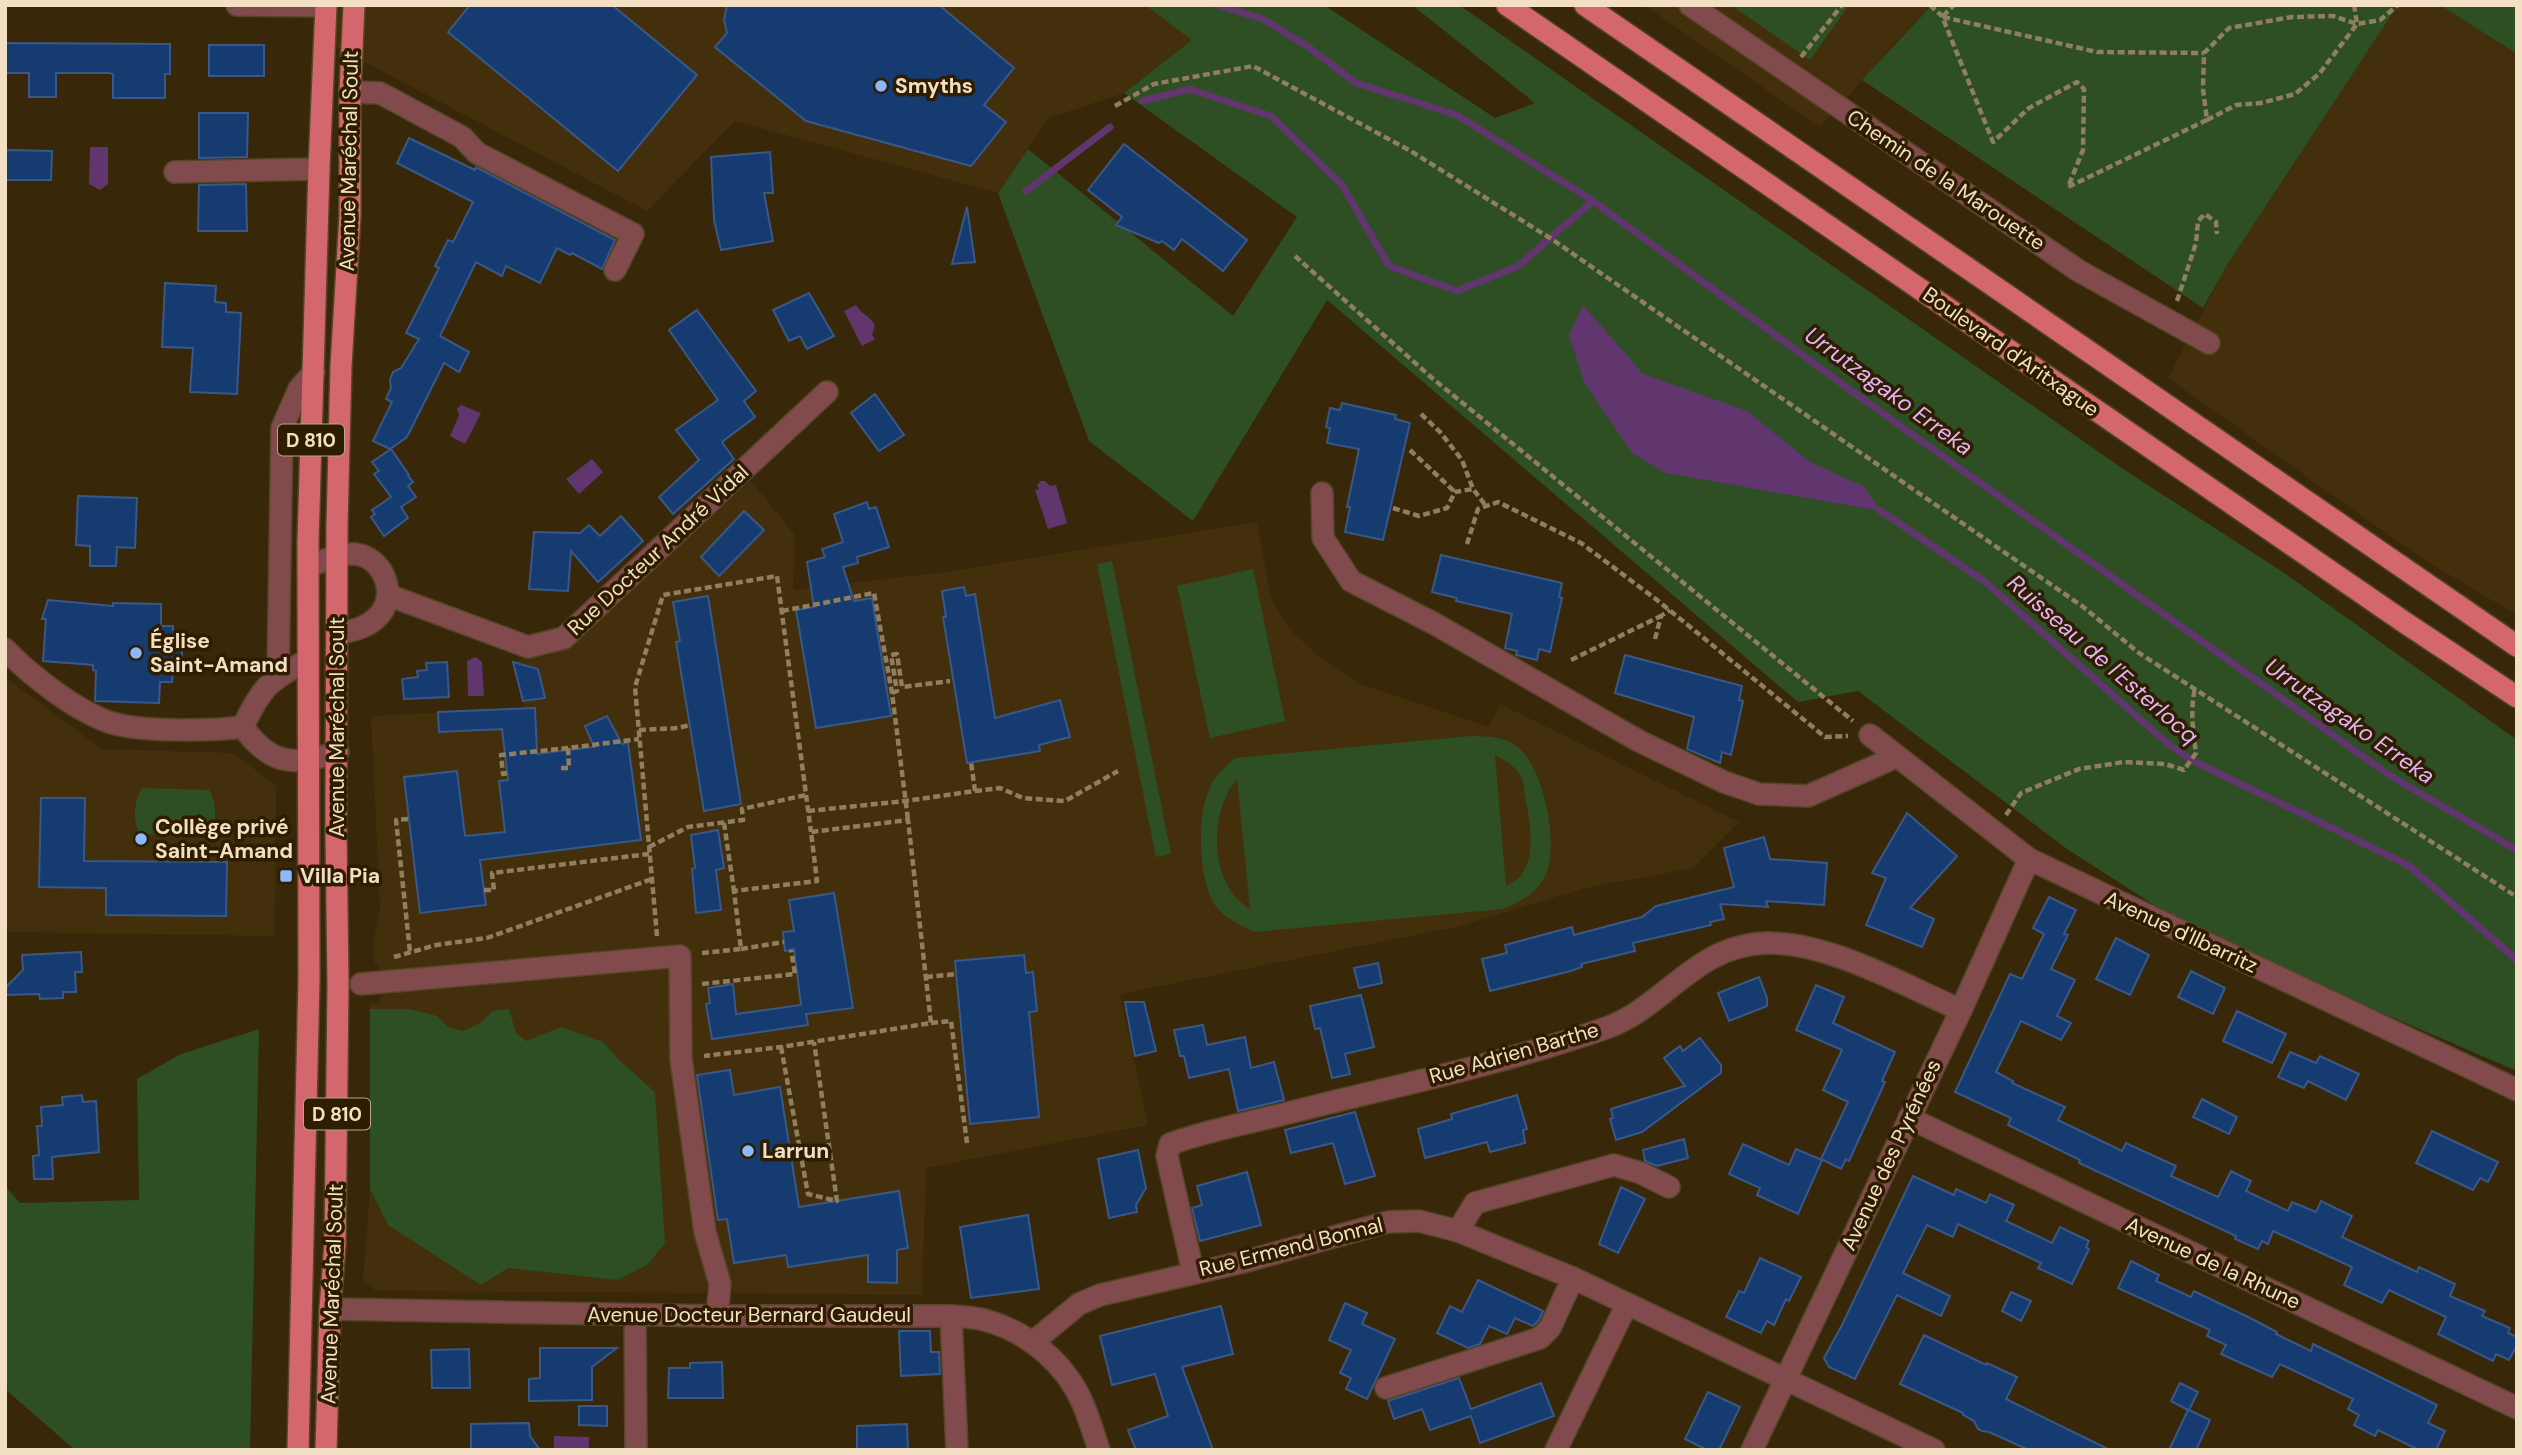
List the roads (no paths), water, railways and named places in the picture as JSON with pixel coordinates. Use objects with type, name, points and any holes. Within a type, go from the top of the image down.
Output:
[{"type":"main road","name":"D 810","points":[[298,1450],[309,994],[308,567],[326,5]]},
{"type":"main road","name":"Avenue Maréchal Soult","points":[[326,1450],[330,1308],[335,1244],[337,555],[341,366],[350,215],[350,92],[354,5]]},
{"type":"main road","name":"Boulevard d'Aritxague","points":[[1507,5],[2517,697]]},
{"type":"main road","name":"Boulevard d'Aritxague","points":[[1585,5],[2517,646]]},
{"type":"street","points":[[237,5],[326,5]]},
{"type":"street","name":"Chemin de la Marouette","points":[[1690,5],[2079,271],[2209,342]]},
{"type":"street","points":[[350,92],[380,93],[462,136],[477,153],[633,234],[615,270]]},
{"type":"street","points":[[175,172],[319,169]]},
{"type":"street","points":[[278,676],[282,429],[299,389],[314,372]]},
{"type":"street","name":"Rue Docteur André Vidal","points":[[388,595],[528,647],[564,638],[827,392]]},
{"type":"street","points":[[1322,493],[1323,538],[1351,580],[1435,624],[1639,741],[1724,782],[1759,794],[1808,796],[1896,757]]},
{"type":"street","points":[[308,567],[337,555],[356,554],[368,558],[383,573],[388,595],[385,607],[370,623],[355,631],[338,633]]},
{"type":"street","points":[[5,649],[79,707],[114,723],[222,730],[243,727]]},
{"type":"street","points":[[243,727],[263,688],[278,676],[308,660]]},
{"type":"street","points":[[243,727],[264,752],[281,759],[310,761],[338,752]]},
{"type":"street","name":"Avenue d'Ilbarritz","points":[[1870,735],[2029,859],[2517,1090]]},
{"type":"street","name":"Avenue des Pyrénées","points":[[1752,1450],[1961,1010],[2029,859]]},
{"type":"street","name":"Rue Adrien Barthe","points":[[1193,1272],[1167,1156],[1170,1144],[1487,1063],[1608,1027],[1633,1015],[1708,958],[1734,948],[1764,943],[1812,947],[1961,1010]]},
{"type":"street","points":[[361,984],[680,956],[681,1059],[705,1232],[720,1284],[717,1316]]},
{"type":"street","name":"Avenue de la Rhune","points":[[1909,1118],[2517,1408]]},
{"type":"street","points":[[1458,1231],[1475,1203],[1614,1165],[1641,1172],[1669,1187]]},
{"type":"street","name":"Rue Ermend Bonnal","points":[[1033,1342],[1079,1304],[1100,1294],[1243,1262],[1388,1222],[1419,1221],[1458,1231],[1573,1278],[1934,1450]]},
{"type":"street","points":[[1386,1388],[1540,1338],[1550,1328],[1573,1278]]},
{"type":"street","points":[[1556,1450],[1627,1304]]},
{"type":"street","name":"Avenue Docteur Bernard Gaudeul","points":[[330,1308],[635,1315],[951,1316],[985,1320],[1011,1329],[1033,1342],[1063,1371],[1082,1402],[1099,1450]]},
{"type":"street","points":[[635,1315],[636,1450]]},
{"type":"street","points":[[951,1316],[957,1450]]},
{"type":"waterway","name":"Urrutzagako Erreka","points":[[1217,5],[1263,19],[1307,46],[1356,83],[1457,115],[1593,201],[1853,392],[2389,775],[2517,850]]},
{"type":"waterway","points":[[1142,101],[1190,89],[1271,116],[1342,185],[1389,266],[1457,291],[1518,266],[1593,201]]},
{"type":"waterway","points":[[1026,191],[1110,127]]},
{"type":"waterway","name":"Ruisseau de l'Esterlocq","points":[[1881,511],[1984,581],[2167,743],[2191,760],[2408,865],[2517,960]]},
{"type":"place","name":"Smyths","points":[[881,86]]},
{"type":"place","name":"Église Saint-Amand","points":[[136,653]]},
{"type":"place","name":"Collège privé Saint-Amand","points":[[141,839]]},
{"type":"place","name":"Villa Pia","points":[[286,876]]},
{"type":"place","name":"Larrun","points":[[748,1151]]}]
